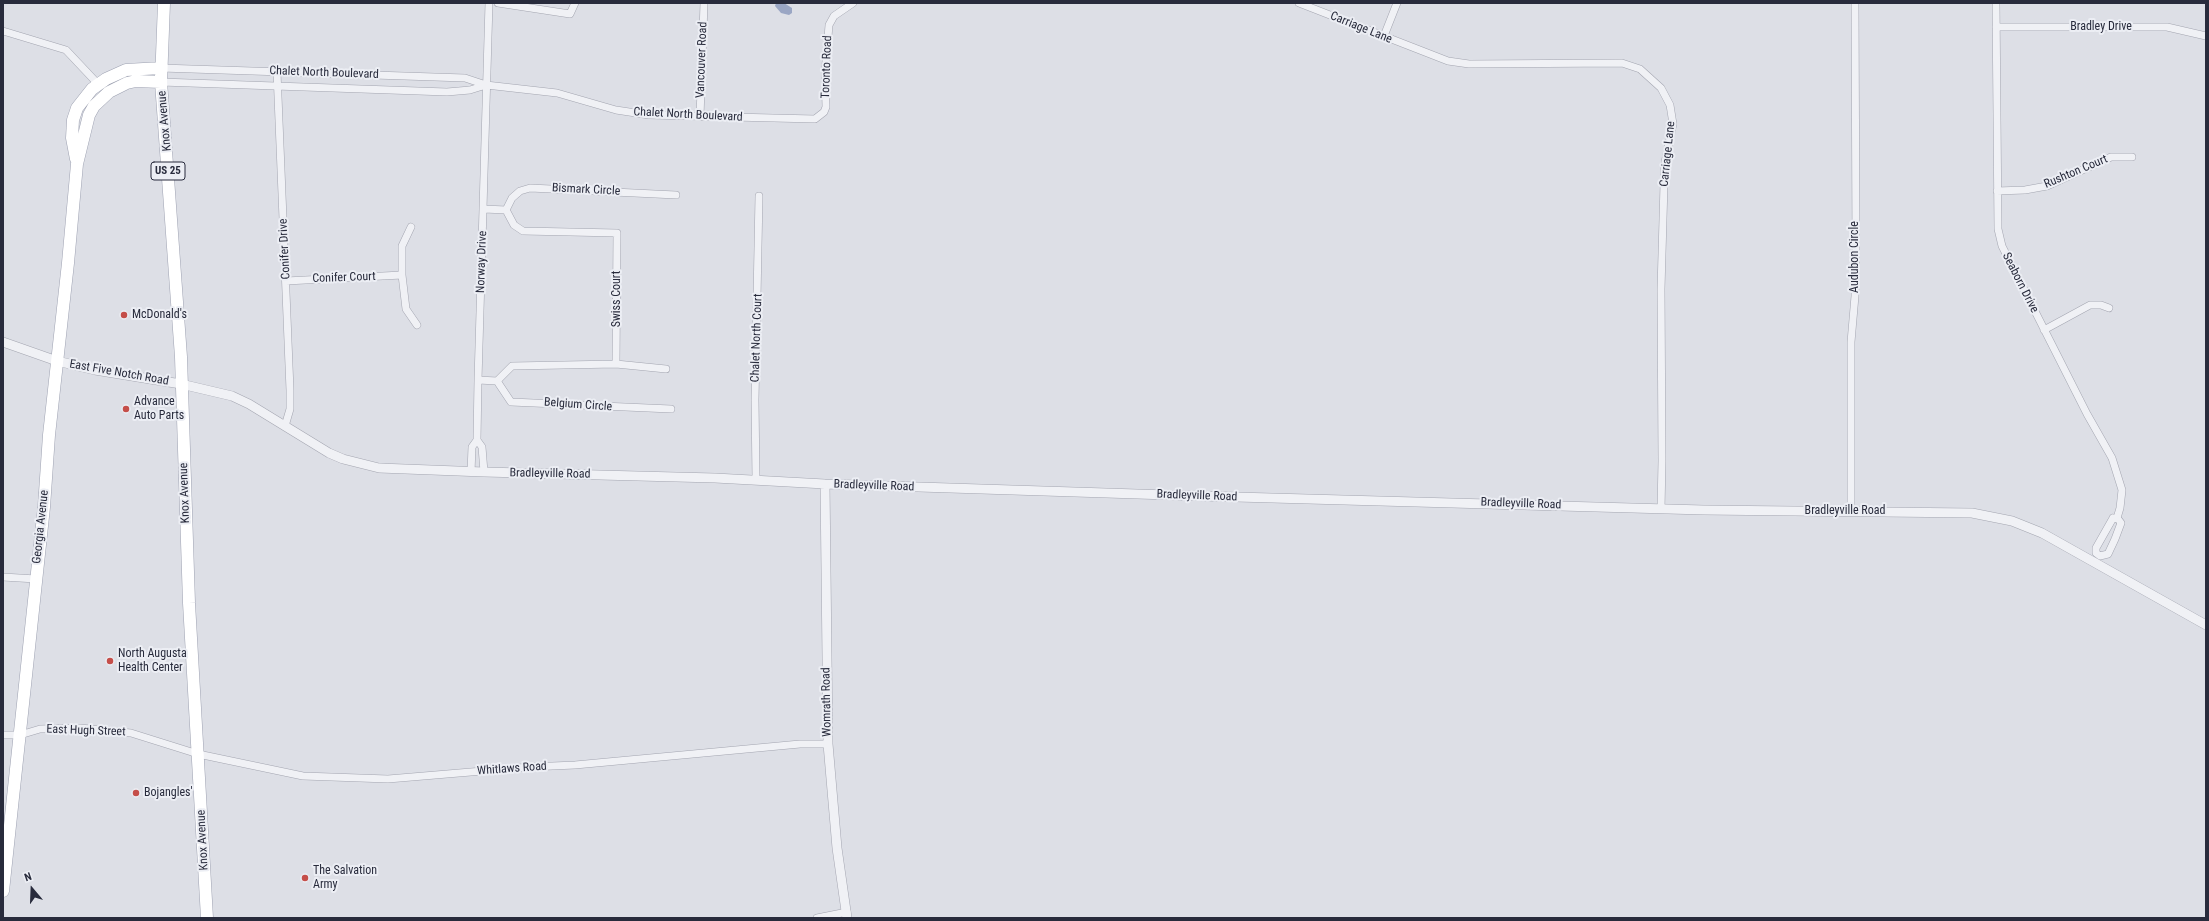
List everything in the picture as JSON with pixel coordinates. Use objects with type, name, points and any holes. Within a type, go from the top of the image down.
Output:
[{"type":"main road","name":"US 25","points":[[161,68],[164,3]]},
{"type":"main road","name":"Knox Avenue","points":[[161,68],[176,276],[189,603],[207,918]]},
{"type":"main road","name":"Georgia Avenue","points":[[77,164],[72,138],[73,120],[81,102],[98,84],[126,70],[161,68]]},
{"type":"main road","name":"Georgia Avenue","points":[[3,890],[36,579],[77,164],[88,115],[101,99],[118,87],[136,80],[161,82]]},
{"type":"street","name":"Norway Drive","points":[[484,472],[482,446],[478,440],[478,380],[489,3]]},
{"type":"street","points":[[498,3],[570,14],[575,3]]},
{"type":"street","name":"Vancouver Road","points":[[700,117],[704,3]]},
{"type":"street","name":"Toronto Road","points":[[820,116],[826,107],[825,73],[829,25],[834,16],[853,3]]},
{"type":"street","name":"Carriage Lane","points":[[1299,3],[1436,57],[1458,63],[1622,63],[1640,69],[1648,74],[1666,96],[1673,124],[1666,162],[1664,184],[1661,289],[1661,509]]},
{"type":"street","points":[[1384,36],[1397,3]]},
{"type":"street","name":"Audubon Circle","points":[[1851,511],[1851,342],[1855,296],[1856,248],[1854,3]]},
{"type":"street","name":"Seaborn Drive","points":[[1996,3],[1998,229],[2002,246],[2044,330],[2112,458],[2119,475],[2122,499],[2117,518]]},
{"type":"street","name":"Bradley Drive","points":[[1996,27],[2168,27],[2206,36]]},
{"type":"street","points":[[3,31],[66,50],[98,84]]},
{"type":"street","name":"Chalet North Boulevard","points":[[161,68],[465,78],[486,85],[557,93],[616,110],[649,115],[808,119],[820,116]]},
{"type":"street","name":"Conifer Drive","points":[[277,72],[290,403],[285,426]]},
{"type":"street","name":"Chalet North Boulevard","points":[[161,82],[447,92],[470,90],[486,85]]},
{"type":"street","name":"Rushton Court","points":[[1997,191],[2025,190],[2047,186],[2111,157],[2132,157]]},
{"type":"street","name":"Bismark Circle","points":[[506,210],[512,198],[520,191],[530,188],[676,195]]},
{"type":"street","name":"Chalet North Court","points":[[756,479],[755,400],[759,196]]},
{"type":"street","points":[[484,209],[506,210]]},
{"type":"street","name":"Swiss Court","points":[[506,210],[514,226],[523,231],[617,233],[616,364]]},
{"type":"street","points":[[411,227],[402,246],[402,275],[406,309],[417,325]]},
{"type":"street","name":"Conifer Court","points":[[286,281],[402,275]]},
{"type":"street","points":[[2044,330],[2090,305],[2102,305],[2110,308]]},
{"type":"street","name":"East Five Notch Road","points":[[3,342],[57,361],[95,370],[181,384]]},
{"type":"street","points":[[478,380],[497,381],[512,366],[616,364],[666,369]]},
{"type":"street","name":"Belgium Circle","points":[[497,381],[511,402],[671,409]]},
{"type":"street","name":"Bradleyville Road","points":[[181,384],[232,396],[329,453],[356,463],[379,468],[471,472],[756,479],[825,484],[1661,509],[1955,511],[1993,516],[2042,533],[2099,560],[2206,625]]},
{"type":"street","name":"Norway Drive","points":[[471,472],[472,447],[478,440]]},
{"type":"street","name":"Womrath Road","points":[[825,484],[828,744],[837,848],[847,915]]},
{"type":"street","name":"Seaborn Drive","points":[[2113,518],[2117,518],[2121,523],[2115,540],[2108,554],[2099,560],[2096,553],[2096,548],[2110,521],[2113,518]]},
{"type":"street","points":[[3,577],[36,579]]},
{"type":"street","name":"East Hugh Street","points":[[3,735],[20,734],[40,729],[80,728],[132,732],[198,754]]},
{"type":"street","name":"Whitlaws Road","points":[[198,754],[303,776],[388,779],[530,766],[575,766],[800,744],[828,744]]},
{"type":"street","points":[[817,918],[847,915]]},
{"type":"water","points":[[776,3],[784,3],[792,8],[792,13],[789,15],[781,13],[775,6]]},
{"type":"place","name":"McDonald's","points":[[124,315]]},
{"type":"place","name":"Advance Auto Parts","points":[[126,409]]},
{"type":"place","name":"North Augusta Health Center","points":[[110,661]]},
{"type":"place","name":"Bojangles'","points":[[136,793]]},
{"type":"place","name":"The Salvation Army","points":[[305,878]]}]
